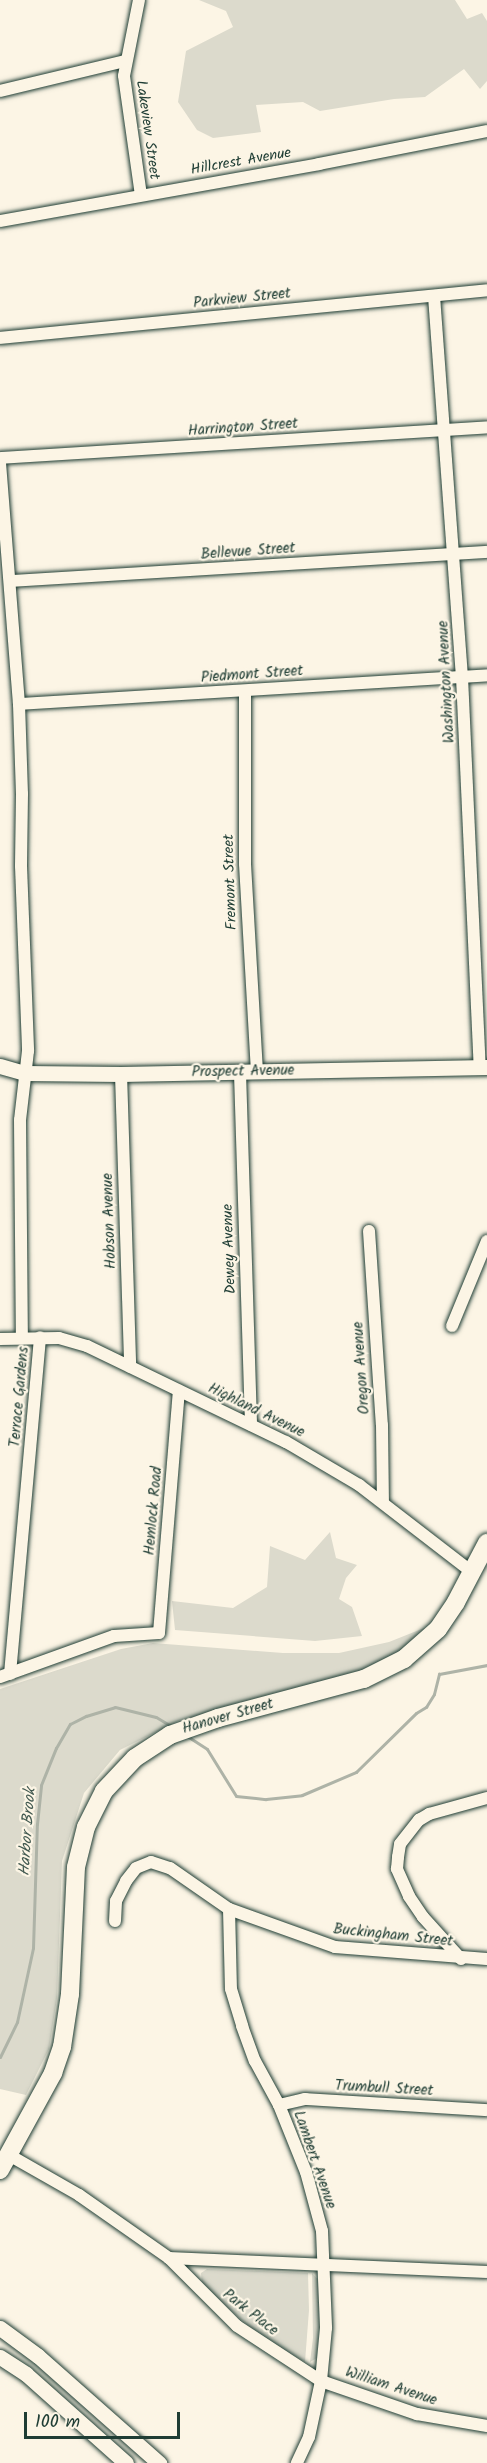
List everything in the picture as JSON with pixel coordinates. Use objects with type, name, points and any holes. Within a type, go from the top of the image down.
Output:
[{"type":"main road","name":"Hanover Street","points":[[4,2162],[53,2073],[62,2047],[70,1994],[76,1867],[86,1827],[99,1799],[117,1774],[152,1745],[170,1735],[218,1718],[341,1687],[384,1671],[404,1659],[438,1629],[487,1543]]},
{"type":"street","name":"Lakeview Street","points":[[139,0],[125,61],[124,95],[141,195]]},
{"type":"street","points":[[0,91],[125,61]]},
{"type":"street","name":"Hillcrest Avenue","points":[[0,221],[308,166],[487,130]]},
{"type":"street","name":"Parkview Street","points":[[0,338],[487,290]]},
{"type":"street","name":"Washington Avenue","points":[[434,296],[462,677],[483,1067]]},
{"type":"street","name":"Harrington Street","points":[[0,458],[487,428]]},
{"type":"street","points":[[0,463],[19,704],[21,866],[28,1051],[20,1120],[22,1338]]},
{"type":"street","name":"Bellevue Street","points":[[11,581],[487,552]]},
{"type":"street","name":"Piedmont Street","points":[[19,704],[487,675]]},
{"type":"street","name":"Fremont Street","points":[[245,691],[245,864],[257,1072]]},
{"type":"street","name":"Prospect Avenue","points":[[0,1066],[24,1073],[121,1074],[483,1067]]},
{"type":"street","name":"Dewey Avenue","points":[[240,1073],[250,1425]]},
{"type":"street","name":"Hobson Avenue","points":[[121,1074],[130,1366]]},
{"type":"street","name":"Oregon Avenue","points":[[369,1231],[382,1425],[383,1502]]},
{"type":"street","points":[[452,1326],[487,1241]]},
{"type":"street","name":"Highland Avenue","points":[[0,1338],[40,1337],[74,1341],[250,1425],[320,1460],[383,1502],[472,1572]]},
{"type":"street","name":"Terrace Gardens","points":[[5,1676],[40,1337]]},
{"type":"street","name":"Hemlock Road","points":[[5,1676],[114,1636],[159,1633],[179,1391]]},
{"type":"street","points":[[462,1959],[423,1917],[409,1896],[397,1869],[400,1844],[419,1820],[487,1798]]},
{"type":"street","name":"Buckingham Street","points":[[115,1922],[116,1901],[126,1881],[136,1868],[151,1862],[170,1868],[229,1909],[334,1947],[462,1959],[487,1959]]},
{"type":"street","name":"Lambert Avenue","points":[[229,1909],[231,1989],[255,2061],[279,2105],[306,2172],[321,2228],[326,2265],[326,2328],[321,2381],[309,2437],[297,2463]]},
{"type":"street","name":"Trumbull Street","points":[[279,2105],[305,2099],[487,2110]]},
{"type":"street","name":"Park Place","points":[[4,2162],[79,2195],[169,2258],[237,2326],[321,2381]]},
{"type":"street","points":[[169,2258],[487,2272]]},
{"type":"street","points":[[0,2328],[38,2356],[159,2463]]},
{"type":"street","points":[[24,2372],[38,2356]]},
{"type":"street","points":[[0,2357],[24,2372],[126,2463]]},
{"type":"street","name":"William Avenue","points":[[321,2381],[417,2414],[487,2426]]},
{"type":"street","points":[[99,2439],[115,2423]]},
{"type":"shaded area","points":[[199,0],[455,0],[467,19],[482,13],[487,21],[487,81],[480,89],[464,69],[425,97],[394,99],[320,111],[303,102],[256,105],[261,132],[213,138],[197,130],[178,102],[186,51],[233,27],[226,11]]},
{"type":"shaded area","points":[[330,1532],[336,1558],[357,1565],[346,1578],[339,1599],[352,1607],[362,1636],[315,1641],[175,1630],[172,1601],[233,1608],[267,1587],[270,1546],[305,1560]]},
{"type":"shaded area","points":[[424,1628],[430,1633],[364,1675],[180,1720],[120,1750],[84,1793],[62,1861],[57,1998],[49,2049],[26,2095],[0,2089],[0,1689],[121,1649],[153,1643],[283,1653],[339,1653],[389,1642]]},
{"type":"shaded area","points":[[207,2269],[308,2273],[309,2310],[305,2362],[257,2334],[202,2284],[201,2273]]},
{"type":"shaded area","points":[[312,2273],[319,2281],[319,2327],[317,2358],[310,2362],[313,2338]]},
{"type":"waterway","name":"Harbor Brook","points":[[187,1736],[207,1749],[236,1796],[266,1799],[302,1795],[356,1772],[416,1713],[426,1707],[434,1694],[439,1674],[487,1665]]},
{"type":"waterway","name":"Harbor Brook","points":[[0,2057],[17,2022],[33,1948],[37,1824],[41,1785],[56,1748],[70,1724],[86,1716],[115,1707],[156,1717],[171,1726]]}]
